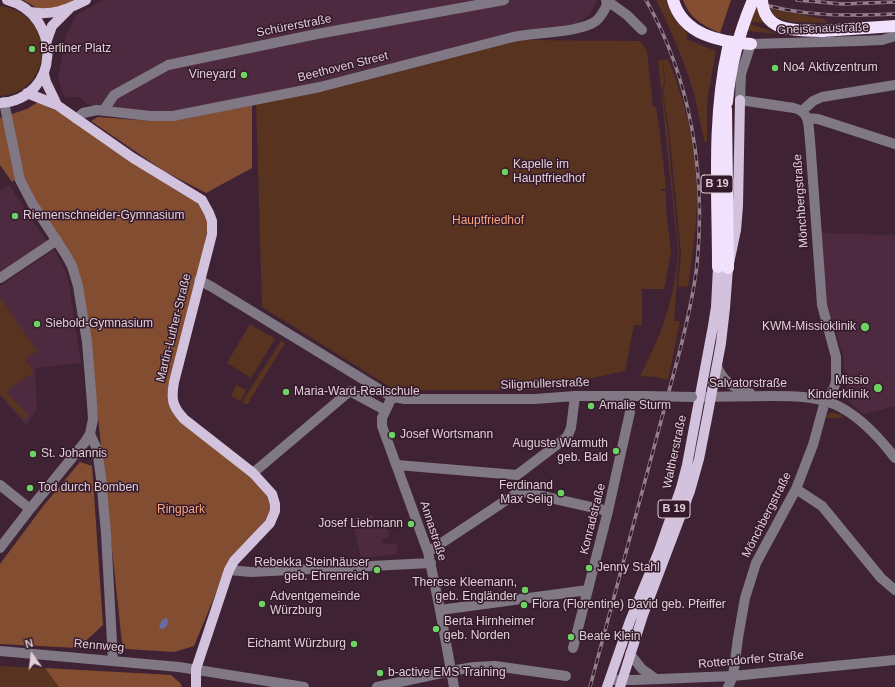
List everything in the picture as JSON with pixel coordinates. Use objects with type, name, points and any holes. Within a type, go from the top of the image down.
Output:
[{"type":"highway","points":[[673,0],[681,16],[690,27],[711,38],[751,44]]},
{"type":"highway","name":"B 19","points":[[723,268],[722,73],[736,22],[745,0]]},
{"type":"highway","name":"B 19","points":[[723,102],[735,50],[753,0]]},
{"type":"highway","points":[[762,0],[767,15],[774,23],[789,30],[822,31],[895,26]]},
{"type":"main road","points":[[2,102],[16,99],[27,93],[35,86],[44,74],[48,54],[47,40],[41,27],[30,12],[18,4],[7,0]]},
{"type":"main road","points":[[30,12],[44,15],[69,9],[86,0]]},
{"type":"main road","points":[[47,40],[52,26],[69,9]]},
{"type":"main road","name":"Martin-Luther-Straße","points":[[44,74],[46,82],[57,104]]},
{"type":"main road","name":"Martin-Luther-Straße","points":[[27,93],[57,104],[76,119],[158,174],[202,200],[212,221],[212,234],[174,382],[172,394],[174,405],[184,419],[253,473],[272,494],[275,504],[275,511],[270,523],[234,561],[229,570],[196,669],[196,687]]},
{"type":"main road","points":[[723,268],[735,240],[738,206],[740,100]]},
{"type":"main road","name":"Waltherstraße","points":[[621,684],[643,615],[690,491],[698,459],[716,367],[725,308],[723,268]]},
{"type":"main road","name":"Waltherstraße","points":[[608,684],[635,609],[659,551],[681,488],[687,464],[696,397],[723,268]]},
{"type":"street","name":"Schürerstraße","points":[[104,110],[114,95],[168,65],[316,34],[504,0]]},
{"type":"street","name":"Beethoven Street","points":[[76,119],[82,113],[104,110],[150,116],[173,116],[320,87],[513,37],[572,30],[587,26],[596,20],[606,2]]},
{"type":"street","points":[[606,2],[627,15],[642,30]]},
{"type":"street","name":"Gneisenaustraße","points":[[751,44],[882,40],[895,36]]},
{"type":"street","points":[[751,44],[741,74],[740,100],[794,108],[818,119],[895,144]]},
{"type":"street","points":[[805,114],[813,102],[822,97],[895,85]]},
{"type":"street","points":[[0,548],[85,442],[90,434],[93,419],[86,338],[78,286],[72,266],[57,240],[32,203],[20,180],[2,102]]},
{"type":"street","name":"Mönchbergstraße","points":[[728,687],[733,676],[745,598],[756,564],[796,489],[813,445],[824,401],[834,388],[837,370],[836,357],[822,305],[810,140],[805,114]]},
{"type":"street","points":[[0,278],[57,240]]},
{"type":"street","points":[[199,280],[392,397]]},
{"type":"street","points":[[716,367],[724,380],[731,386],[756,396]]},
{"type":"street","points":[[253,473],[350,391],[385,410]]},
{"type":"street","points":[[397,465],[517,475],[567,437],[571,428],[575,396]]},
{"type":"street","name":"Siligmüllerstraße","points":[[392,397],[406,399],[535,399],[575,396],[696,397]]},
{"type":"street","name":"Konradstraße","points":[[573,648],[608,511],[630,412],[629,405],[624,396]]},
{"type":"street","name":"Annastraße","points":[[392,397],[382,418],[382,426],[428,552],[454,687]]},
{"type":"street","name":"Salvatorstraße","points":[[696,397],[810,397],[834,404],[855,417],[876,435],[895,458]]},
{"type":"street","points":[[90,434],[97,449],[102,486],[113,660]]},
{"type":"street","points":[[517,475],[520,491]]},
{"type":"street","points":[[0,485],[30,509]]},
{"type":"street","points":[[796,489],[822,506],[881,578],[895,590]]},
{"type":"street","points":[[428,552],[520,491],[608,511]]},
{"type":"street","points":[[229,570],[251,572],[431,563]]},
{"type":"street","points":[[440,610],[588,590]]},
{"type":"street","name":"Rennweg","points":[[0,651],[113,660],[196,669]]},
{"type":"street","points":[[630,654],[642,669],[656,679]]},
{"type":"street","name":"Rottendorfer Straße","points":[[608,684],[621,684],[656,679],[733,676],[895,660]]},
{"type":"street","points":[[377,687],[474,667],[495,666],[566,676]]},
{"type":"street","points":[[196,669],[304,687]]},
{"type":"shaded area","points":[[103,0],[597,0],[590,15],[574,25],[273,94],[168,115],[104,110],[87,104],[79,97],[68,97],[63,94],[58,78],[66,35],[76,15]]},
{"type":"shaded area","name":"Riemenschneider-Gymnasium","points":[[9,185],[46,241],[0,271],[0,191]]},
{"type":"shaded area","name":"KWM-Missioklinik","points":[[818,233],[895,235],[895,406],[864,414],[847,400],[843,354],[826,301]]},
{"type":"shaded area","name":"Siebold-Gymnasium","points":[[54,250],[68,278],[81,363],[35,368],[37,409],[26,425],[0,396],[0,286]]},
{"type":"shaded area","points":[[372,514],[375,522],[383,519],[389,536],[382,539],[383,545],[397,543],[397,554],[361,558],[353,522]]},
{"type":"green space","points":[[23,0],[77,0],[62,7],[39,9]]},
{"type":"green space","points":[[656,0],[666,0],[672,14],[688,34],[686,39],[716,51],[707,101],[707,142],[705,143],[694,94],[682,58]]},
{"type":"green space","points":[[683,0],[731,0],[720,33],[708,28],[698,21],[689,12]]},
{"type":"green space","points":[[0,6],[18,11],[32,22],[39,36],[42,52],[39,67],[32,81],[18,91],[0,96]]},
{"type":"green space","points":[[756,6],[758,7],[765,23],[751,22]]},
{"type":"green space","points":[[771,9],[824,19],[827,23],[791,22],[774,16]]},
{"type":"green space","points":[[750,24],[766,29],[776,34],[748,31]]},
{"type":"green space","name":"Hauptfriedhof","points":[[518,40],[640,41],[647,51],[653,107],[656,107],[660,133],[666,189],[662,189],[661,191],[666,191],[666,209],[671,253],[664,289],[642,289],[642,325],[634,325],[625,371],[535,390],[395,390],[262,307],[256,103]]},
{"type":"green space","points":[[668,59],[685,108],[695,161],[697,196],[696,219],[688,287],[678,286],[681,253],[669,130],[663,93],[665,82],[663,60]]},
{"type":"green space","points":[[663,60],[664,83],[662,92],[668,133],[679,251],[674,321],[680,321],[668,380],[640,376],[655,346],[666,316],[674,285],[678,251],[658,61]]},
{"type":"green space","name":"Ringpark","points":[[38,102],[65,115],[195,200],[205,211],[208,225],[174,405],[236,462],[271,497],[273,511],[227,566],[194,646],[174,652],[126,649],[122,643],[90,342],[82,290],[26,185],[10,119],[12,114],[27,109]]},
{"type":"green space","points":[[252,104],[252,168],[206,193],[164,171],[91,121],[98,117],[151,121],[185,119]]},
{"type":"green space","points":[[0,117],[3,119],[15,180],[12,182],[0,165]]},
{"type":"green space","points":[[0,297],[37,351],[25,359],[34,372],[6,391],[29,416],[24,420],[0,394]]},
{"type":"green space","points":[[250,324],[275,339],[251,378],[227,363]]},
{"type":"green space","points":[[281,341],[285,343],[247,405],[242,402]]},
{"type":"green space","points":[[236,385],[246,390],[241,401],[231,396]]},
{"type":"green space","points":[[830,413],[842,415],[841,418],[824,418]]},
{"type":"green space","points":[[80,462],[92,466],[103,625],[78,648],[0,644],[0,564],[44,505]]},
{"type":"green space","points":[[0,666],[171,675],[180,683],[182,687],[0,687]]},
{"type":"green space","points":[[45,668],[171,675],[180,683],[182,687],[59,687]]},
{"type":"water","points":[[166,618],[168,620],[167,625],[161,629],[159,627],[162,620]]},
{"type":"railway","points":[[590,687],[680,350],[688,318],[697,264],[699,196],[697,162],[692,128],[674,62],[646,0]]},
{"type":"railway","points":[[750,0],[785,10],[822,14],[895,14]]},
{"type":"railway","points":[[797,0],[842,4],[895,2]]},
{"type":"place","name":"Berliner Platz","points":[[32,49]]},
{"type":"place","name":"No4 Aktivzentrum","points":[[775,68]]},
{"type":"place","name":"Vineyard","points":[[244,75]]},
{"type":"place","name":"Kapelle im Hauptfriedhof","points":[[505,172]]},
{"type":"place","name":"Riemenschneider-Gymnasium","points":[[15,216]]},
{"type":"place","name":"Siebold-Gymnasium","points":[[37,324]]},
{"type":"place","name":"KWM-Missioklinik","points":[[865,327]]},
{"type":"place","name":"Missio Kinderklinik","points":[[878,388]]},
{"type":"place","name":"Maria-Ward-Realschule","points":[[286,392]]},
{"type":"place","name":"Amalie Sturm","points":[[591,406]]},
{"type":"place","name":"Josef Wortsmann","points":[[392,435]]},
{"type":"place","name":"Auguste Warmuth geb. Bald","points":[[616,451]]},
{"type":"place","name":"St. Johannis","points":[[33,454]]},
{"type":"place","name":"Tod durch Bomben","points":[[30,488]]},
{"type":"place","name":"Ferdinand Max Selig","points":[[561,493]]},
{"type":"place","name":"Josef Liebmann","points":[[411,524]]},
{"type":"place","name":"Jenny Stahl","points":[[589,568]]},
{"type":"place","name":"Rebekka Steinhäuser geb. Ehrenreich","points":[[377,570]]},
{"type":"place","name":"Therese Kleemann, geb. Engländer","points":[[525,590]]},
{"type":"place","name":"Adventgemeinde Würzburg","points":[[262,604]]},
{"type":"place","name":"Flora (Florentine) David geb. Pfeiffer","points":[[524,605]]},
{"type":"place","name":"Berta Hirnheimer geb. Norden","points":[[436,629]]},
{"type":"place","name":"Beate Klein","points":[[571,637]]},
{"type":"place","name":"Eichamt Würzburg","points":[[354,644]]},
{"type":"place","name":"b-active EMS Training","points":[[380,673]]}]
